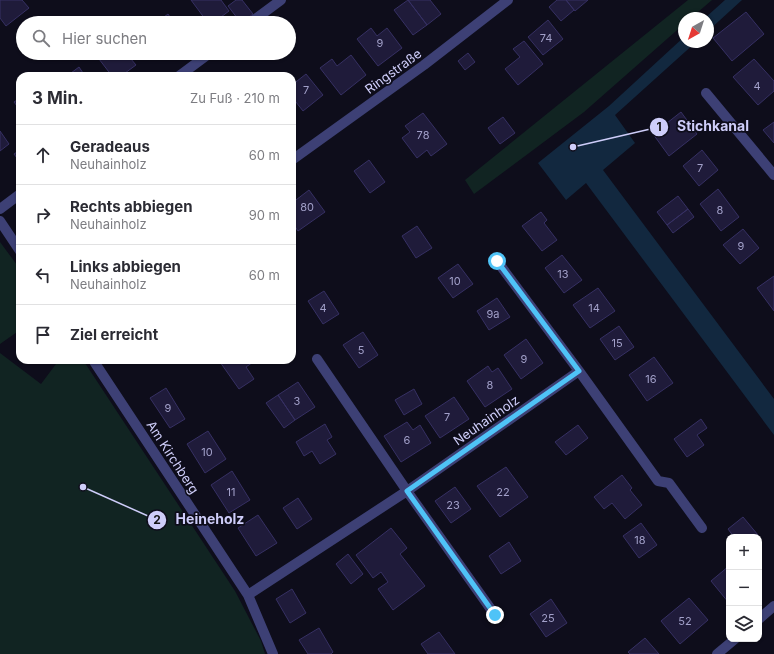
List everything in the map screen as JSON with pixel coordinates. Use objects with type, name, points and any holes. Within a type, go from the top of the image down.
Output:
[{"type":"street","points":[[259,16],[281,0]]},
{"type":"street","name":"Ringstraße","points":[[296,157],[424,65],[508,0]]},
{"type":"street","points":[[184,72],[201,60]]},
{"type":"street","points":[[706,93],[774,174]]},
{"type":"street","points":[[0,209],[16,197]]},
{"type":"street","points":[[0,221],[16,245]]},
{"type":"street","points":[[497,261],[579,371],[658,481],[669,483],[702,528]]},
{"type":"street","points":[[317,359],[407,491],[495,615]]},
{"type":"street","name":"Am Kirchberg","points":[[96,364],[248,595],[273,654]]},
{"type":"street","name":"Neuhainholz","points":[[248,595],[407,491],[579,371]]},
{"type":"street","points":[[762,616],[774,606]]},
{"type":"street","points":[[717,654],[731,642]]},
{"type":"green space","points":[[688,0],[712,0],[698,12],[678,12],[678,29],[584,112],[474,194],[465,180]]},
{"type":"green space","points":[[0,242],[16,264],[16,333],[0,344]]},
{"type":"green space","points":[[0,353],[41,384],[56,364],[86,364],[235,591],[261,641],[265,654],[0,654]]},
{"type":"water","points":[[725,0],[742,0],[714,26],[714,12],[712,12]]},
{"type":"water","points":[[678,43],[678,48],[689,48],[615,115],[635,143],[603,170],[774,399],[774,435],[586,183],[566,200],[538,163],[609,106]]},
{"type":"building","points":[[0,0],[22,0],[29,8],[19,16],[16,16],[16,18],[6,26],[0,18]]},
{"type":"building","points":[[191,0],[221,0],[229,11],[222,16],[203,16]]},
{"type":"building","points":[[236,0],[242,0],[253,14],[250,16],[236,16],[228,6]]},
{"type":"building","points":[[408,0],[430,0],[441,14],[427,25]]},
{"type":"building","points":[[408,0],[427,25],[413,35],[394,10]]},
{"type":"building","points":[[557,0],[566,0],[574,10],[561,21],[549,7]]},
{"type":"building","points":[[566,0],[588,0],[575,11]]},
{"type":"building","points":[[746,12],[764,34],[732,61],[714,39],[714,37]]},
{"type":"building","points":[[548,20],[563,39],[543,55],[528,37]]},
{"type":"building","points":[[371,28],[377,36],[387,28],[402,48],[378,66],[357,39]]},
{"type":"building","points":[[524,41],[543,64],[518,85],[505,69],[520,57],[513,49]]},
{"type":"building","points":[[468,53],[475,62],[465,70],[458,61]]},
{"type":"building","points":[[351,55],[366,75],[341,95],[320,68],[332,59],[337,66]]},
{"type":"building","points":[[754,59],[774,81],[774,91],[758,105],[733,77]]},
{"type":"building","points":[[100,60],[132,60],[136,65],[126,72],[109,72]]},
{"type":"building","points":[[79,67],[82,72],[72,72]]},
{"type":"building","points":[[306,74],[323,95],[303,111],[296,102],[296,82]]},
{"type":"building","points":[[681,112],[697,134],[669,156],[653,134]]},
{"type":"building","points":[[423,113],[447,144],[431,156],[427,150],[417,158],[402,138],[410,132],[405,126]]},
{"type":"building","points":[[503,117],[515,133],[500,144],[488,128]]},
{"type":"building","points":[[774,122],[774,143],[763,130]]},
{"type":"building","points":[[0,131],[9,144],[0,151]]},
{"type":"building","points":[[702,150],[718,170],[699,186],[683,166]]},
{"type":"building","points":[[369,160],[385,182],[370,193],[354,171]]},
{"type":"building","points":[[718,189],[739,217],[721,231],[700,204]]},
{"type":"building","points":[[309,190],[325,212],[298,231],[296,228],[296,200]]},
{"type":"building","points":[[678,196],[688,209],[667,225],[657,212]]},
{"type":"building","points":[[688,209],[694,217],[673,233],[667,225]]},
{"type":"building","points":[[541,212],[547,220],[544,223],[557,240],[542,251],[522,226]]},
{"type":"building","points":[[417,226],[432,248],[416,258],[402,236]]},
{"type":"building","points":[[743,229],[759,248],[740,264],[723,245]]},
{"type":"building","points":[[562,255],[582,280],[564,293],[545,268]]},
{"type":"building","points":[[458,264],[473,284],[453,298],[438,278]]},
{"type":"building","points":[[774,276],[774,311],[757,288]]},
{"type":"building","points":[[598,288],[615,311],[590,328],[573,305]]},
{"type":"building","points":[[324,291],[339,314],[323,324],[308,301]]},
{"type":"building","points":[[497,298],[510,317],[489,330],[477,311]]},
{"type":"building","points":[[619,326],[634,347],[615,360],[600,339]]},
{"type":"building","points":[[363,332],[378,355],[359,368],[343,345]]},
{"type":"building","points":[[526,339],[543,363],[521,379],[504,355]]},
{"type":"building","points":[[654,357],[673,383],[647,401],[629,375]]},
{"type":"building","points":[[221,364],[250,364],[246,367],[254,379],[239,389]]},
{"type":"building","points":[[488,366],[492,372],[498,368],[512,389],[485,407],[467,381]]},
{"type":"building","points":[[298,382],[315,407],[295,420],[278,395]]},
{"type":"building","points":[[166,388],[185,419],[170,428],[150,398]]},
{"type":"building","points":[[414,389],[422,404],[404,415],[395,400]]},
{"type":"building","points":[[278,395],[295,420],[284,428],[266,403]]},
{"type":"building","points":[[454,397],[469,419],[440,438],[425,416]]},
{"type":"building","points":[[701,419],[707,428],[697,435],[704,445],[687,457],[674,439]]},
{"type":"building","points":[[407,422],[413,430],[420,425],[431,443],[401,462],[384,436]]},
{"type":"building","points":[[325,424],[332,437],[327,440],[336,454],[320,464],[312,451],[304,456],[296,442]]},
{"type":"building","points":[[578,425],[588,438],[566,455],[555,442]]},
{"type":"building","points":[[208,431],[226,459],[205,473],[187,444]]},
{"type":"building","points":[[506,467],[528,497],[500,517],[477,486]]},
{"type":"building","points":[[232,471],[250,500],[229,513],[211,485]]},
{"type":"building","points":[[622,475],[632,488],[630,490],[642,505],[625,519],[612,503],[604,509],[594,497]]},
{"type":"building","points":[[455,487],[471,509],[451,523],[435,501]]},
{"type":"building","points":[[298,498],[312,519],[297,529],[283,508]]},
{"type":"building","points":[[258,515],[277,543],[256,556],[238,528]]},
{"type":"building","points":[[743,517],[757,534],[732,534],[728,529]]},
{"type":"building","points":[[641,523],[657,545],[639,558],[623,536]]},
{"type":"building","points":[[391,528],[407,548],[400,554],[425,586],[393,610],[378,589],[388,582],[381,572],[373,578],[356,555]]},
{"type":"building","points":[[509,542],[521,561],[501,574],[489,556]]},
{"type":"building","points":[[348,554],[363,574],[351,584],[336,564]]},
{"type":"building","points":[[726,568],[726,599],[711,581]]},
{"type":"building","points":[[292,589],[306,613],[290,623],[276,599]]},
{"type":"building","points":[[689,598],[708,620],[680,644],[661,621]]},
{"type":"building","points":[[551,599],[567,623],[546,637],[530,614]]},
{"type":"building","points":[[319,628],[333,652],[331,654],[308,654],[299,640]]},
{"type":"building","points":[[439,632],[455,654],[428,654],[421,644]]},
{"type":"building","points":[[645,638],[659,654],[630,654],[628,652]]},
{"type":"place","name":"Stichkanal","points":[[573,147]]},
{"type":"place","name":"Heineholz","points":[[83,487]]},
{"type":"route","points":[[495,615],[407,491],[579,371],[497,261]]}]
